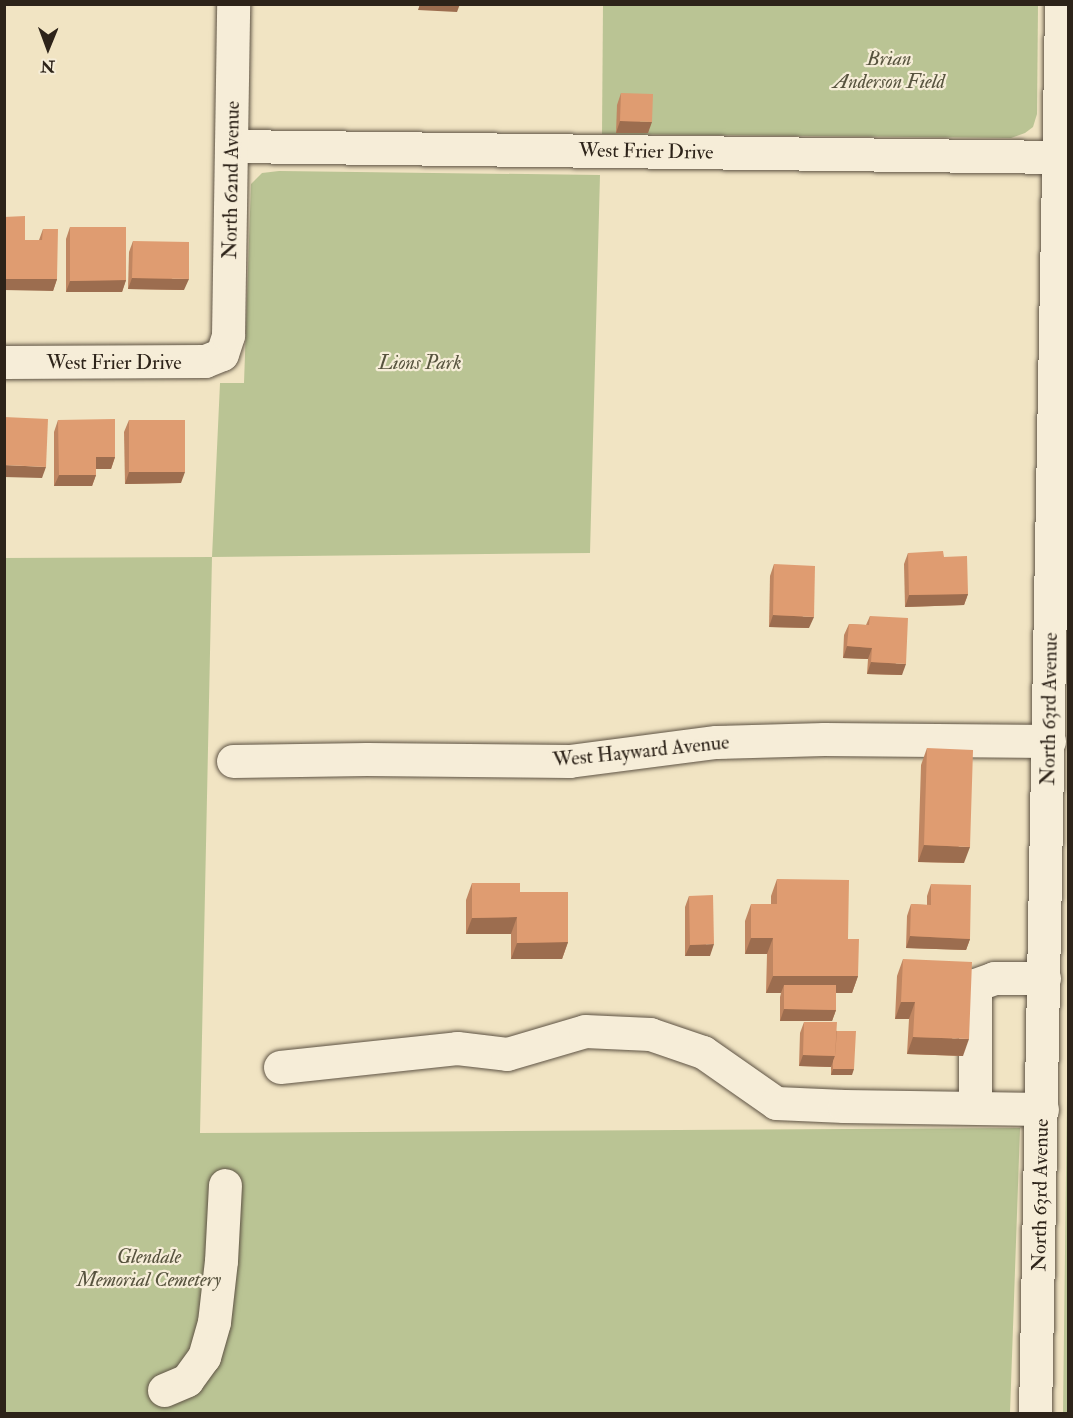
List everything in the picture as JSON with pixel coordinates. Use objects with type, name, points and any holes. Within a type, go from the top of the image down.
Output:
[{"type":"street","name":"North 62nd Avenue","points":[[222,354],[228,335],[233,4]]},
{"type":"street","name":"North 63rd Avenue","points":[[1035,1413],[1049,741],[1061,402],[1059,157],[1061,4]]},
{"type":"street","name":"West Frier Drive","points":[[232,146],[1059,157]]},
{"type":"street","name":"West Frier Drive","points":[[4,362],[205,362],[222,354]]},
{"type":"street","name":"West Hayward Avenue","points":[[234,761],[367,759],[569,761],[716,742],[824,739],[1049,741]]},
{"type":"street","points":[[975,1107],[975,985],[994,978],[1044,978]]},
{"type":"street","points":[[280,1066],[457,1048],[507,1054],[585,1031],[650,1034],[703,1052],[776,1102],[846,1107],[1042,1108]]},
{"type":"street","points":[[164,1390],[187,1380],[204,1357],[214,1322],[219,1282],[225,1185]]},
{"type":"green space","name":"Brian Anderson Field","points":[[603,5],[1038,5],[1037,114],[1033,127],[1011,138],[602,134]]},
{"type":"green space","name":"Lions Park","points":[[279,171],[600,175],[590,553],[212,557],[220,383],[244,383],[251,184],[262,173]]},
{"type":"green space","name":"Glendale Memorial Cemetery","points":[[212,557],[200,1133],[1020,1128],[1010,1413],[5,1413],[4,558]]},
{"type":"green space","points":[[1068,1015],[1068,1413],[1064,1414],[1063,1413]]},
{"type":"building","points":[[621,93],[653,94],[652,122],[620,121]]},
{"type":"building","points":[[25,216],[25,240],[42,240],[43,229],[58,229],[57,279],[4,279],[4,217]]},
{"type":"building","points":[[70,227],[126,227],[126,280],[70,281]]},
{"type":"building","points":[[133,241],[189,242],[189,279],[132,278]]},
{"type":"building","points":[[4,417],[48,419],[46,467],[4,465]]},
{"type":"building","points":[[115,419],[115,457],[96,457],[96,475],[59,475],[58,420]]},
{"type":"building","points":[[129,420],[185,420],[185,472],[129,472]]},
{"type":"building","points":[[943,551],[944,557],[967,556],[968,594],[909,595],[908,553]]},
{"type":"building","points":[[774,564],[815,566],[814,617],[773,615]]},
{"type":"building","points":[[870,616],[908,618],[906,664],[871,662],[872,648],[847,646],[849,624],[869,625]]},
{"type":"building","points":[[927,748],[973,750],[970,847],[924,845]]},
{"type":"building","points":[[777,879],[849,880],[848,939],[859,939],[858,976],[773,976],[773,938],[751,938],[751,904],[777,904]]},
{"type":"building","points":[[472,883],[520,883],[520,892],[568,892],[568,942],[517,943],[517,917],[472,918]]},
{"type":"building","points":[[931,884],[971,885],[970,939],[910,936],[911,904],[931,905]]},
{"type":"building","points":[[713,895],[714,944],[690,945],[689,896]]},
{"type":"building","points":[[903,959],[972,962],[969,1039],[913,1037],[915,1002],[901,1002]]},
{"type":"building","points":[[784,985],[836,985],[836,1010],[784,1009]]},
{"type":"building","points":[[804,1022],[837,1022],[835,1056],[803,1055]]},
{"type":"building","points":[[837,1031],[856,1031],[854,1069],[833,1069]]}]
